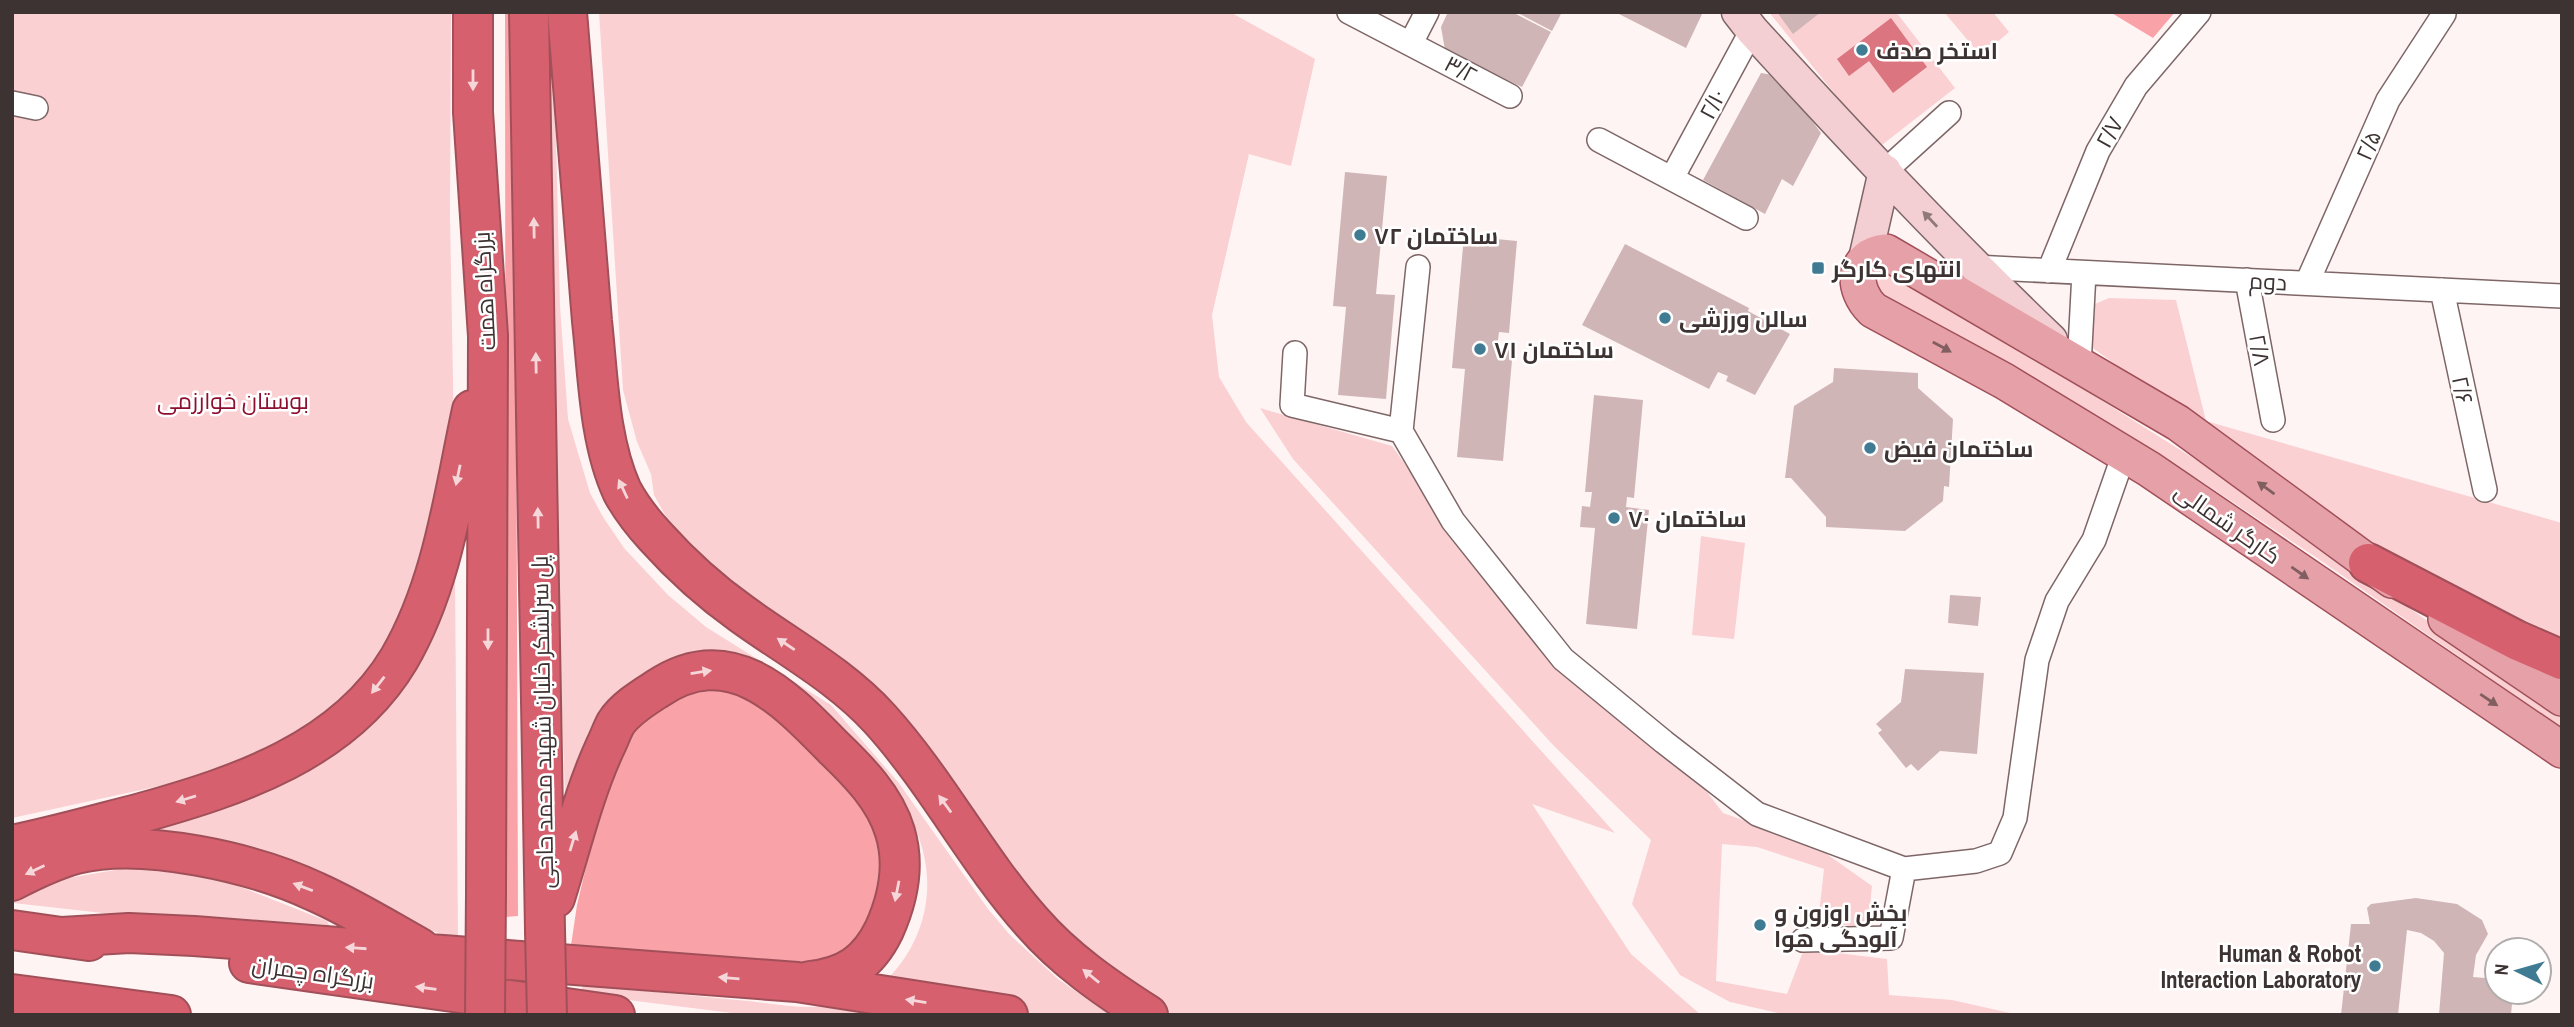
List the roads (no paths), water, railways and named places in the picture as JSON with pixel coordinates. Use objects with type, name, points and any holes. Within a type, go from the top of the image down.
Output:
[{"type":"highway","name":"بزرگراه همت","points":[[473,12],[474,112],[488,336],[485,1015]]},
{"type":"highway","name":"پل سرلشکر خلبان شهید محمد حاجی","points":[[529,12],[547,1015]]},
{"type":"highway","points":[[567,12],[598,374],[606,437],[623,492],[653,534],[708,587],[741,614],[834,676],[879,718],[908,753],[1032,922],[1060,951],[1105,988],[1147,1015]]},
{"type":"highway","points":[[12,845],[160,807],[252,777],[295,757],[326,737],[372,693],[398,659],[419,616],[440,560],[488,336]]},
{"type":"highway","points":[[2368,563],[2516,640],[2562,660]]},
{"type":"highway","points":[[545,930],[593,772],[617,721],[640,700],[666,683],[694,672],[727,671],[753,679],[773,690],[802,715],[869,785],[895,831],[900,862],[899,884],[892,912],[880,938],[865,959],[851,971],[797,982]]},
{"type":"highway","points":[[12,881],[54,860],[109,849],[141,849],[205,858],[281,878],[314,891],[428,953]]},
{"type":"highway","name":"بزرگراه چمران","points":[[12,930],[615,1015]]},
{"type":"highway","points":[[62,937],[129,933],[194,936],[797,982],[1007,1015]]},
{"type":"highway","points":[[12,994],[172,1015]]},
{"type":"main road","points":[[1745,21],[1974,267],[2079,366]]},
{"type":"main road","points":[[1885,171],[1882,259],[2178,423],[2368,563],[2562,698]]},
{"type":"main road","name":"کارگر شمالی","points":[[1882,259],[1858,280],[1864,302],[1882,315],[2036,400],[2124,454],[2562,750]]},
{"type":"street","name":"۳/۲","points":[[1349,12],[1510,96]]},
{"type":"street","points":[[1411,43],[1427,12]]},
{"type":"street","name":"۲/۷","points":[[2049,271],[2104,140],[2136,86],[2199,12]]},
{"type":"street","name":"۲/۵","points":[[2307,283],[2388,100],[2444,14]]},
{"type":"street","name":"۲/۱۰","points":[[1672,178],[1745,21]]},
{"type":"street","points":[[12,103],[36,108]]},
{"type":"street","points":[[1885,171],[1949,113]]},
{"type":"street","points":[[1599,140],[1746,218]]},
{"type":"street","points":[[1418,267],[1401,431],[1453,521],[1563,659],[1757,814],[1904,869],[1976,861],[2000,853],[2015,818],[2037,660],[2057,601],[2094,540],[2124,454]]},
{"type":"street","name":"دوم","points":[[1974,267],[2562,296]]},
{"type":"street","points":[[2079,366],[2084,273]]},
{"type":"street","name":"۲/۸","points":[[2247,280],[2273,420]]},
{"type":"street","name":"۲/۶","points":[[2442,290],[2485,490]]},
{"type":"street","points":[[1295,353],[1292,405],[1401,431]]},
{"type":"street","points":[[1803,940],[1891,938],[1904,869]]},
{"type":"place","name":"استخر صدف","points":[[1862,50]]},
{"type":"place","name":"ساختمان ۷۲","points":[[1360,235]]},
{"type":"place","name":"انتهای کارگر","points":[[1818,268]]},
{"type":"place","name":"سالن ورزشی","points":[[1665,318]]},
{"type":"place","name":"ساختمان ۷۱","points":[[1480,349]]},
{"type":"place","name":"ساختمان فیض","points":[[1870,448]]},
{"type":"place","name":"ساختمان ۷۰","points":[[1614,518]]},
{"type":"place","name":"بخش اوزون و آلودگی هوا","points":[[1760,925]]},
{"type":"place","name":"Human & Robot Interaction Laboratory","points":[[2375,966]]},
{"type":"park label","name":"بوستان خوارزمی","points":[[233,400]]}]
